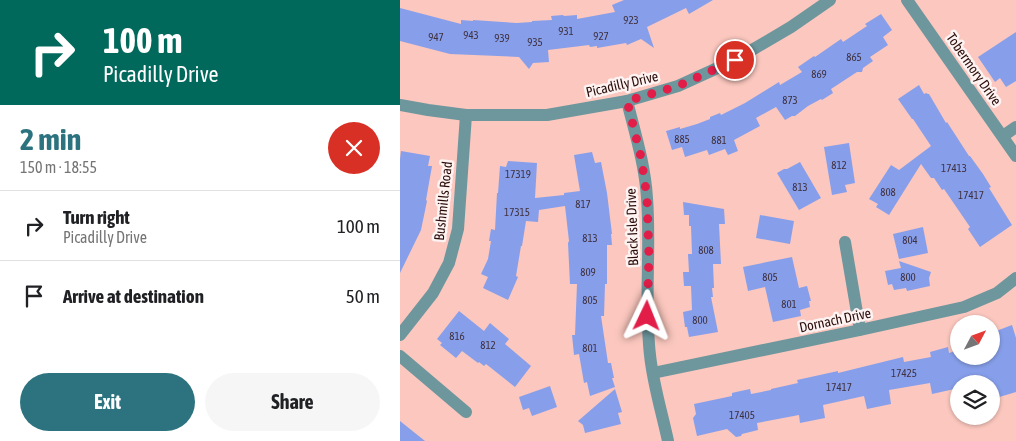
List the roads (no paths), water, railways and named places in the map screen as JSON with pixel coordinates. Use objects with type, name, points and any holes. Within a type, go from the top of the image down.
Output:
[{"type":"street","name":"Picadilly Drive","points":[[400,105],[466,115],[547,115],[627,101],[678,86],[735,60],[791,27],[830,0]]},
{"type":"street","name":"Tobermory Drive","points":[[907,0],[1016,156]]},
{"type":"street","name":"Black Isle Drive","points":[[627,101],[641,157],[647,197],[649,257],[647,316],[650,356],[668,441]]},
{"type":"street","name":"Bushmills Road","points":[[400,335],[433,293],[449,263],[458,229],[466,115]]},
{"type":"street","points":[[1003,136],[1016,127]]},
{"type":"street","points":[[845,242],[860,330]]},
{"type":"street","name":"Dornach Drive","points":[[653,373],[964,307],[997,293],[1016,278]]},
{"type":"street","points":[[400,356],[466,412]]}]
